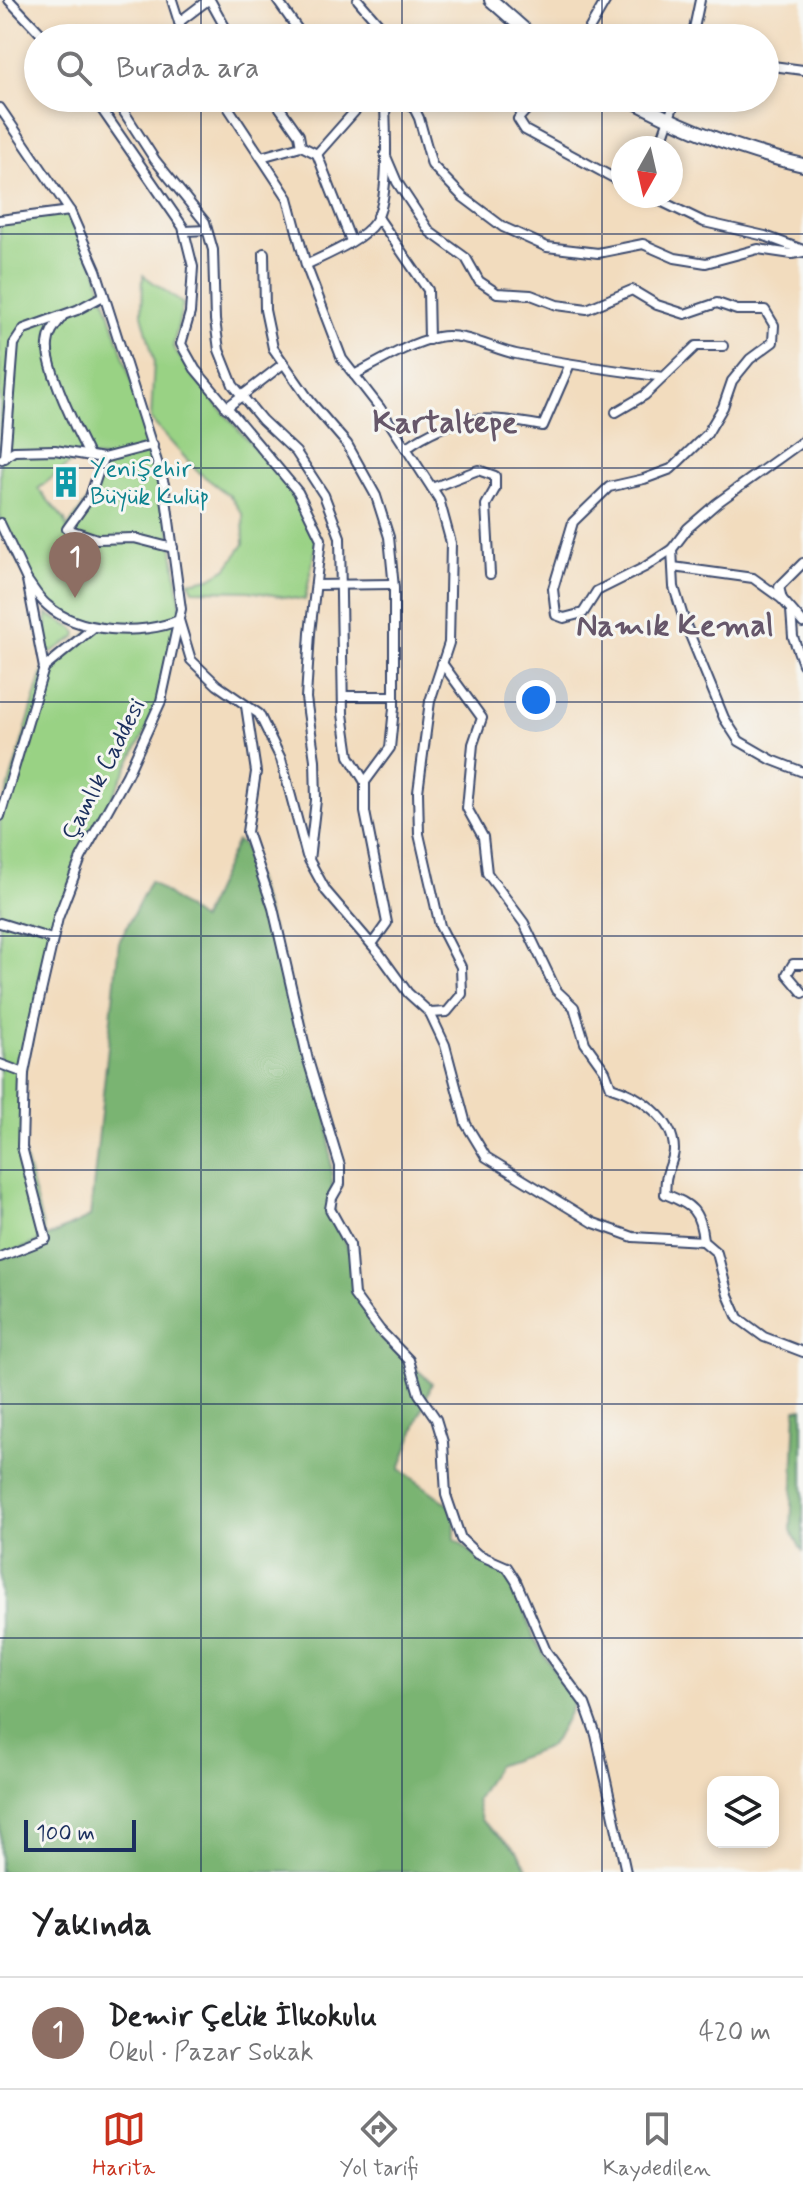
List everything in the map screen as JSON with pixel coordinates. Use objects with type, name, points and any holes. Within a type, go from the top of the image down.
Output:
[{"type":"street","points":[[9,0],[32,24]]},
{"type":"street","points":[[172,0],[179,22],[209,0],[223,24]]},
{"type":"street","points":[[277,0],[294,24]]},
{"type":"street","points":[[358,0],[379,24]]},
{"type":"street","points":[[491,0],[518,24]]},
{"type":"street","points":[[592,24],[606,0]]},
{"type":"street","points":[[695,24],[700,0]]},
{"type":"street","points":[[779,67],[803,70]]},
{"type":"street","name":"Çamlık Caddesi","points":[[0,108],[70,211],[96,270],[164,484],[181,609],[161,701],[127,775],[81,858],[52,939],[24,1073],[22,1147],[46,1239],[0,1257]]},
{"type":"street","points":[[103,112],[184,231],[193,267],[190,313],[181,344],[195,369],[298,492],[321,539],[306,698],[315,760],[316,800],[309,860]]},
{"type":"street","points":[[124,112],[155,160],[205,222],[213,250],[219,350],[233,385],[296,452],[324,495],[340,537],[343,696],[349,756],[365,782],[365,812],[387,923],[372,944]]},
{"type":"street","points":[[231,112],[288,198],[306,265],[342,359],[439,499],[451,543],[449,643],[428,716],[418,792],[419,834],[440,926],[461,967],[462,994],[447,1012],[430,1013]]},
{"type":"street","points":[[283,112],[299,135],[301,146]]},
{"type":"street","points":[[317,154],[354,112]]},
{"type":"street","points":[[306,265],[351,241],[374,224],[382,205],[385,112]]},
{"type":"street","points":[[416,112],[432,165],[442,176],[463,197],[503,227],[547,247],[598,253],[643,244],[675,258],[706,263],[758,249],[792,254],[803,251]]},
{"type":"street","points":[[524,112],[518,119],[525,130],[611,177]]},
{"type":"street","points":[[653,112],[711,138],[803,165]]},
{"type":"street","points":[[663,136],[672,112]]},
{"type":"street","points":[[261,157],[301,146],[317,154],[351,241]]},
{"type":"street","points":[[385,154],[397,182],[430,232],[466,258],[479,281],[497,293],[531,295],[557,305],[587,309],[632,290],[657,305],[685,314],[717,303],[737,310],[765,310],[774,325],[773,342],[750,359],[732,381],[723,407],[707,434],[671,469],[609,487],[573,522],[553,589],[556,615],[564,618],[583,613],[597,591],[645,567],[672,549],[688,528],[717,503],[803,441]]},
{"type":"street","points":[[675,208],[704,222],[765,236],[803,251]]},
{"type":"street","points":[[0,220],[70,211]]},
{"type":"street","points":[[377,216],[428,290],[429,340]]},
{"type":"street","points":[[184,231],[207,230]]},
{"type":"street","points":[[264,253],[265,310],[273,348],[310,401],[347,444],[376,496],[389,537],[393,584],[394,696],[390,748],[365,782]]},
{"type":"street","points":[[89,455],[74,424],[47,348],[51,330],[62,317],[103,296]]},
{"type":"street","points":[[2,459],[14,344],[24,329],[77,310]]},
{"type":"street","points":[[354,375],[408,347],[440,336],[570,364],[663,377]]},
{"type":"street","points":[[616,412],[645,395],[696,346],[723,346]]},
{"type":"street","points":[[226,408],[283,364]]},
{"type":"street","points":[[406,448],[456,421],[503,419],[543,426],[570,364]]},
{"type":"street","points":[[2,459],[14,451],[55,450],[103,458],[153,445]]},
{"type":"street","points":[[103,458],[90,497],[67,529],[97,539],[134,538],[173,548]]},
{"type":"street","points":[[432,488],[478,470],[495,476],[495,489],[486,505],[490,574]]},
{"type":"street","points":[[0,523],[27,580],[47,606],[93,628],[163,627],[179,620],[191,660],[217,685],[259,714],[281,759],[309,860],[326,891],[372,944],[408,993],[430,1013],[445,1045],[466,1124],[486,1157],[594,1223],[633,1237],[703,1241],[717,1253],[728,1295],[738,1318],[764,1337],[803,1352]]},
{"type":"street","points":[[672,549],[674,587],[685,623],[724,718],[739,741],[772,760],[803,772]]},
{"type":"street","points":[[782,599],[779,587],[803,563]]},
{"type":"street","points":[[673,567],[753,578],[782,599],[803,623]]},
{"type":"street","points":[[0,816],[44,668],[27,580]]},
{"type":"street","points":[[316,585],[393,584]]},
{"type":"street","points":[[791,609],[793,637],[803,664]]},
{"type":"street","points":[[44,668],[93,628]]},
{"type":"street","points":[[442,663],[482,718],[473,744],[467,808],[483,837],[487,873],[524,923],[556,990],[574,1007],[585,1043],[605,1071],[611,1087],[631,1093],[648,1104],[670,1133],[675,1152],[666,1176],[665,1194],[689,1204],[701,1221],[703,1241]]},
{"type":"street","points":[[343,696],[394,696]]},
{"type":"street","points":[[246,706],[256,772],[247,832],[273,908],[308,1060],[340,1166],[340,1184],[330,1209],[350,1245],[354,1295],[380,1330],[409,1360],[419,1394],[436,1419],[443,1442],[446,1495],[461,1539],[477,1554],[507,1567],[546,1651],[585,1704],[596,1735],[626,1872]]},
{"type":"street","points":[[0,923],[52,939]]},
{"type":"street","points":[[803,964],[793,964],[787,974],[803,993]]},
{"type":"street","points":[[0,1064],[24,1073]]},
{"type":"green space","points":[[70,211],[96,270],[164,484],[181,609],[161,701],[81,858],[58,918],[24,1073],[22,1147],[46,1239],[0,1257],[0,816],[44,668],[93,629],[47,606],[27,580],[0,523],[0,220]],"holes":[[[78,457],[103,458],[90,497],[67,528],[65,520],[38,489]]]},
{"type":"green space","points":[[143,275],[183,304],[173,347],[195,379],[293,493],[314,529],[316,545],[305,600],[249,591],[193,590],[189,582],[210,578],[227,568],[244,544],[243,515],[230,496],[197,471],[151,420],[154,360],[142,314]]},
{"type":"green space","points":[[47,614],[77,633],[76,637],[50,653],[45,651]]},
{"type":"green space","points":[[237,841],[244,845],[326,1093],[335,1219],[351,1255],[360,1293],[377,1333],[432,1383],[400,1469],[455,1509],[455,1539],[478,1558],[511,1575],[534,1638],[574,1703],[555,1740],[547,1748],[496,1766],[476,1800],[481,1820],[517,1851],[530,1872],[0,1872],[0,1259],[90,1217],[119,942],[150,881],[201,920]]},
{"type":"green space","points":[[803,1408],[803,1552],[791,1530],[796,1409]]},
{"type":"place","name":"Yenişehir Büyük Kulüp","points":[[66,482]]},
{"type":"place","name":"Demir Çelik İlkokulu","points":[[75,598]]},
{"type":"district","name":"Kartaltepe","points":[[445,421]]},
{"type":"district","name":"Namık Kemal","points":[[675,624]]}]
